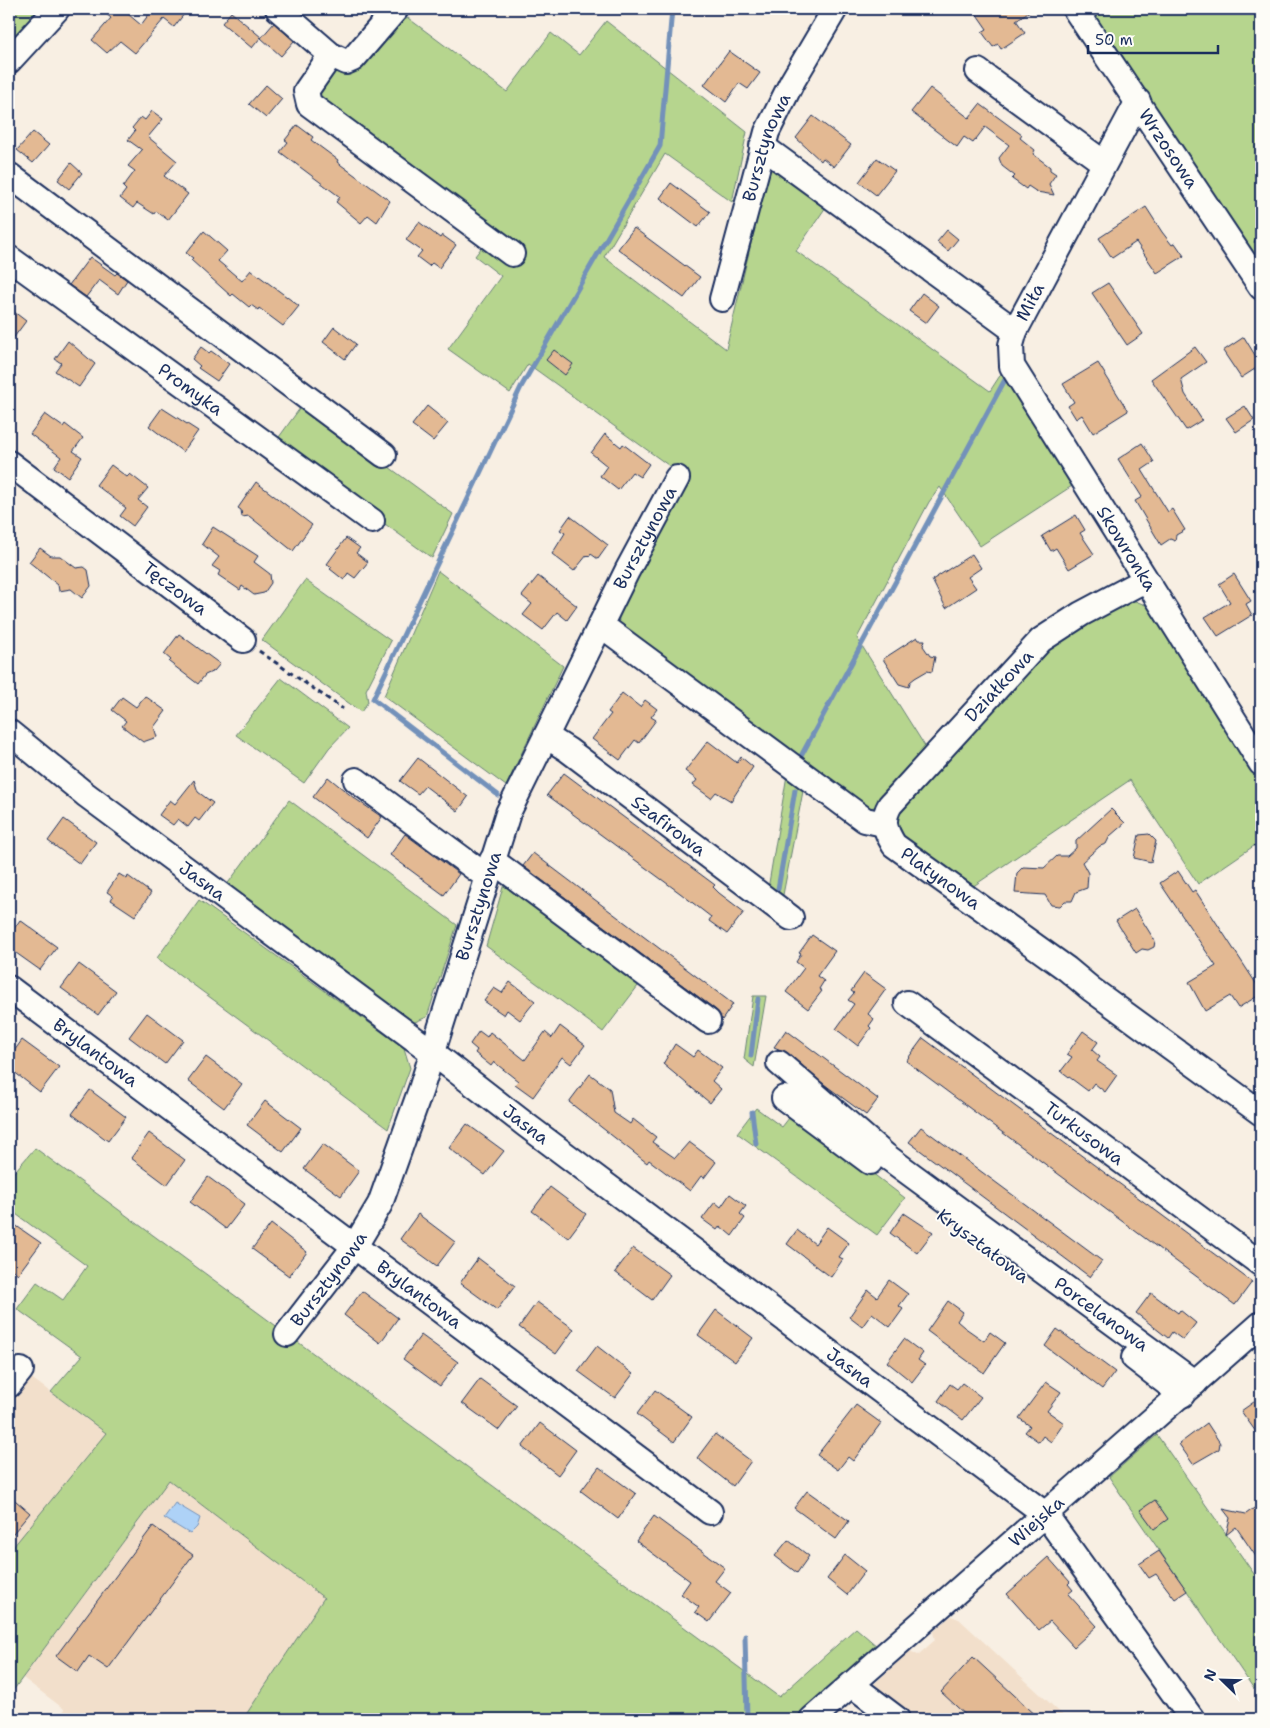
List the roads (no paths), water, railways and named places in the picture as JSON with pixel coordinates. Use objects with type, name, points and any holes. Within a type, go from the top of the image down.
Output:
[{"type":"street","points":[[9,61],[57,9]]},
{"type":"street","points":[[278,9],[331,55],[340,61],[346,62],[353,59],[396,9]]},
{"type":"street","name":"Bursztynowa","points":[[722,299],[762,146],[780,104],[836,9]]},
{"type":"street","name":"Wrzosowa","points":[[1075,9],[1261,287]]},
{"type":"street","points":[[331,55],[306,91],[309,104],[512,254]]},
{"type":"street","points":[[978,71],[1104,164]]},
{"type":"street","name":"Miła","points":[[762,146],[1015,331],[1138,101]]},
{"type":"street","points":[[9,175],[384,456]]},
{"type":"street","name":"Promyka","points":[[9,258],[372,521]]},
{"type":"street","name":"Skowronka","points":[[1015,331],[1011,345],[1012,366],[1261,763]]},
{"type":"street","name":"Tęczowa","points":[[9,463],[243,640]]},
{"type":"street","name":"Bursztynowa","points":[[287,1334],[355,1246],[380,1204],[432,1052],[512,804],[677,478]]},
{"type":"street","name":"Działkowa","points":[[884,824],[885,814],[890,805],[1041,640],[1081,614],[1145,580]]},
{"type":"street","points":[[601,625],[865,820],[884,824]]},
{"type":"street","name":"Jasna","points":[[9,732],[85,794],[432,1052],[526,1125],[1045,1514],[1192,1719]]},
{"type":"street","name":"Szafirowa","points":[[546,736],[568,750],[791,918]]},
{"type":"street","points":[[356,780],[490,869],[708,1021]]},
{"type":"street","name":"Platynowa","points":[[884,824],[894,846],[1067,969],[1091,989],[1261,1114]]},
{"type":"street","name":"Brylantowa","points":[[9,988],[710,1512]]},
{"type":"street","name":"Turkusowa","points":[[906,1003],[1261,1264]]},
{"type":"street","name":"Porcelanowa","points":[[779,1063],[886,1156],[1189,1389]]},
{"type":"street","name":"Kryształowa","points":[[784,1098],[1189,1389]]},
{"type":"street","name":"Wiejska","points":[[812,1719],[1261,1324]]},
{"type":"street","points":[[852,1685],[897,1719]]},
{"type":"water","points":[[175,1503],[200,1518],[197,1527],[190,1534],[164,1518]]},
{"type":"waterway","points":[[498,795],[373,699],[521,387],[660,146],[672,9]]},
{"type":"waterway","points":[[800,758],[1007,376]]},
{"type":"waterway","points":[[778,889],[795,790]]},
{"type":"waterway","points":[[751,1056],[758,999]]},
{"type":"waterway","points":[[752,1112],[756,1144]]},
{"type":"waterway","points":[[745,1636],[747,1719]]}]
